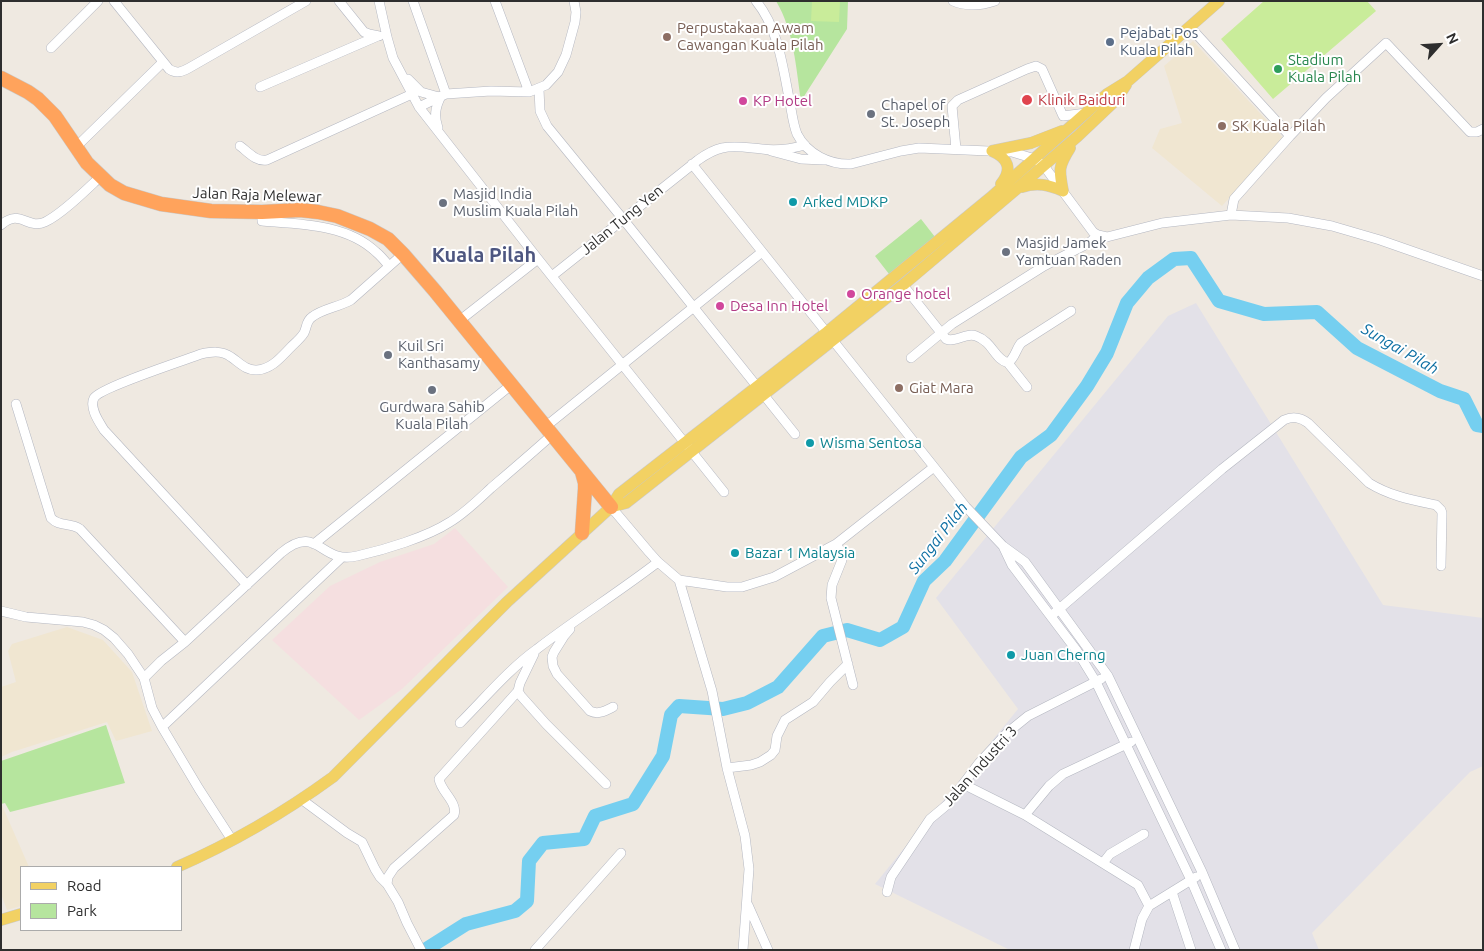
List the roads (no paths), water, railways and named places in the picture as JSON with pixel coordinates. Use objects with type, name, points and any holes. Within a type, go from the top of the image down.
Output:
[{"type":"highway","name":"Jalan Raja Melewar","points":[[1,78],[38,99],[55,116],[87,163],[100,177],[124,193],[161,204],[211,212],[300,210],[337,216],[388,238],[459,321],[611,507]]},
{"type":"highway","points":[[582,471],[585,489],[582,533]]},
{"type":"main road","points":[[830,336],[903,285],[1019,187],[1072,126],[1107,94],[1128,81],[1219,1]]},
{"type":"main road","points":[[179,866],[232,840],[301,799],[333,777],[507,602],[611,507],[620,494],[688,448],[830,336],[990,198],[1078,136],[1116,100],[1128,81]]},
{"type":"main road","points":[[992,151],[1031,143],[1072,126]]},
{"type":"main road","points":[[1064,191],[1060,172],[1061,162],[1078,136]]},
{"type":"main road","points":[[990,198],[1005,179],[1008,171],[1004,159],[992,151]]},
{"type":"main road","points":[[1019,187],[1029,184],[1040,184],[1064,191]]},
{"type":"main road","points":[[1,920],[20,914]]},
{"type":"street","points":[[51,48],[98,1]]},
{"type":"street","points":[[115,2],[163,62],[174,72],[184,71],[306,1]]},
{"type":"street","points":[[339,1],[364,32],[382,36]]},
{"type":"street","points":[[380,1],[382,36],[419,107],[724,492]]},
{"type":"street","points":[[412,1],[442,96],[435,114],[445,142]]},
{"type":"street","points":[[495,1],[529,92]]},
{"type":"street","points":[[393,58],[414,86],[426,94],[442,96],[491,91],[529,92],[539,89],[550,82],[562,65],[575,22],[574,1]]},
{"type":"street","points":[[756,1],[765,13],[773,30],[797,134],[805,145],[818,156],[827,160],[851,164],[911,149],[1012,152],[1039,162],[1064,191],[1093,232],[1098,235],[1107,236],[1162,223],[1231,215],[1288,218],[1332,226],[1380,240],[1483,276]]},
{"type":"street","points":[[952,1],[978,6],[995,1]]},
{"type":"street","points":[[1190,27],[1290,136]]},
{"type":"street","points":[[260,86],[382,36]]},
{"type":"street","points":[[1231,215],[1234,199],[1290,136],[1326,98],[1386,43],[1470,132],[1477,132],[1483,129]]},
{"type":"street","points":[[76,147],[163,62]]},
{"type":"street","points":[[956,150],[952,106],[958,100],[1036,66],[1042,69],[1063,116],[1086,113]]},
{"type":"street","points":[[539,89],[540,112],[547,126],[795,434]]},
{"type":"street","points":[[240,146],[255,158],[262,161],[267,160],[412,94]]},
{"type":"street","points":[[419,107],[442,96]]},
{"type":"street","points":[[765,150],[805,145]]},
{"type":"street","name":"Jalan Tung Yen","points":[[552,276],[692,164],[711,152],[721,148],[732,147],[765,150]]},
{"type":"street","points":[[765,150],[801,159],[827,160]]},
{"type":"street","points":[[692,164],[966,508],[1003,546],[1025,562],[1108,676],[1202,872],[1235,950]]},
{"type":"street","points":[[1,225],[8,219],[13,218],[34,223],[45,222],[100,177]]},
{"type":"street","points":[[262,212],[262,221],[309,225],[336,231],[361,240],[376,251],[390,266]]},
{"type":"street","points":[[911,358],[952,324],[1038,270],[1089,243],[1098,235]]},
{"type":"street","points":[[144,678],[281,553],[295,543],[302,541],[310,542],[341,558],[356,557],[418,537],[449,523],[460,515],[622,365],[762,252]]},
{"type":"street","points":[[247,585],[104,430],[97,418],[92,403],[95,396],[100,392],[201,354],[214,352],[231,357],[249,370],[269,367],[278,361],[304,333],[308,320],[318,312],[341,306],[351,300],[403,254]]},
{"type":"street","points":[[459,321],[538,259]]},
{"type":"street","points":[[903,285],[946,339],[950,341],[975,335],[989,343],[1001,361],[1008,363],[1026,387]]},
{"type":"street","points":[[1008,363],[1013,359],[1016,349],[1021,342],[1071,311]]},
{"type":"street","points":[[314,544],[511,385]]},
{"type":"street","points":[[16,404],[51,518],[58,524],[74,525],[80,529],[185,642]]},
{"type":"street","points":[[1051,616],[1222,469],[1284,420],[1292,417],[1303,419],[1308,423],[1370,482],[1380,489],[1396,496],[1436,505],[1442,513],[1441,566]]},
{"type":"street","points":[[611,507],[658,562],[679,580],[727,587],[742,587],[774,577],[836,544],[934,467]]},
{"type":"street","points":[[836,544],[841,552],[842,560],[832,585],[831,598],[854,685]]},
{"type":"street","points":[[1003,546],[1012,565],[1077,650],[1096,682],[1191,880],[1221,950]]},
{"type":"street","points":[[162,727],[341,558]]},
{"type":"street","points":[[460,723],[510,671],[536,649],[658,562]]},
{"type":"street","points":[[679,580],[712,691],[727,768],[745,836],[748,864],[743,950]]},
{"type":"street","points":[[1,611],[26,617],[83,622],[94,625],[104,630],[121,645],[144,678],[152,708],[162,727],[232,840]]},
{"type":"street","points":[[581,618],[564,636],[554,652],[552,662],[554,669],[562,681],[590,711],[595,714],[613,707]]},
{"type":"street","points":[[388,884],[388,877],[394,868],[454,815],[454,806],[441,786],[439,779],[518,691],[523,674],[536,649]]},
{"type":"street","points":[[727,768],[751,765],[771,755],[775,750],[778,736],[785,720],[813,702],[848,664]]},
{"type":"street","name":"Jalan Industri 3","points":[[887,892],[891,877],[930,819],[948,804],[1007,733],[1028,716],[1108,676]]},
{"type":"street","points":[[518,691],[546,724],[606,784]]},
{"type":"street","points":[[1025,815],[1049,786],[1063,774],[1138,738]]},
{"type":"street","points":[[963,784],[1025,815],[1138,885],[1149,906]]},
{"type":"street","points":[[301,799],[362,842],[375,870],[388,884],[398,902],[419,947]]},
{"type":"street","points":[[1103,864],[1110,854],[1144,834]]},
{"type":"street","points":[[535,950],[621,853]]},
{"type":"street","points":[[1134,950],[1142,919],[1149,906],[1202,872]]},
{"type":"street","points":[[1172,892],[1191,950]]},
{"type":"street","points":[[747,902],[768,950]]},
{"type":"waterway","name":"Sungai Pilah","points":[[425,950],[466,924],[515,911],[527,901],[529,861],[543,843],[584,839],[595,816],[633,804],[663,756],[671,715],[679,706],[723,709],[747,703],[778,687],[823,636],[847,630],[880,640],[903,627],[924,581],[945,561],[1021,457],[1051,435],[1087,386],[1107,353],[1127,303],[1148,278],[1174,259],[1191,258],[1219,301],[1264,314],[1317,312],[1357,348],[1440,391],[1464,399],[1477,425],[1483,426]]},
{"type":"place","name":"Perpustakaan Awam Cawangan Kuala Pilah","points":[[667,37]]},
{"type":"place","name":"Pejabat Pos Kuala Pilah","points":[[1110,42]]},
{"type":"place","name":"Stadium Kuala Pilah","points":[[1278,69]]},
{"type":"place","name":"Klinik Baiduri","points":[[1027,100]]},
{"type":"place","name":"KP Hotel","points":[[743,101]]},
{"type":"place","name":"Chapel of St. Joseph","points":[[871,114]]},
{"type":"place","name":"SK Kuala Pilah","points":[[1222,126]]},
{"type":"place","name":"Arked MDKP","points":[[793,202]]},
{"type":"place","name":"Masjid India Muslim Kuala Pilah","points":[[443,203]]},
{"type":"place","name":"Masjid Jamek Yamtuan Raden","points":[[1006,252]]},
{"type":"place","name":"Orange hotel","points":[[851,294]]},
{"type":"place","name":"Desa Inn Hotel","points":[[720,306]]},
{"type":"place","name":"Kuil Sri Kanthasamy","points":[[388,355]]},
{"type":"place","name":"Giat Mara","points":[[899,388]]},
{"type":"place","name":"Gurdwara Sahib Kuala Pilah","points":[[432,390]]},
{"type":"place","name":"Wisma Sentosa","points":[[810,443]]},
{"type":"place","name":"Bazar 1 Malaysia","points":[[735,553]]},
{"type":"place","name":"Juan Cherng","points":[[1011,655]]},
{"type":"district","name":"Kuala Pilah","points":[[484,255]]}]
